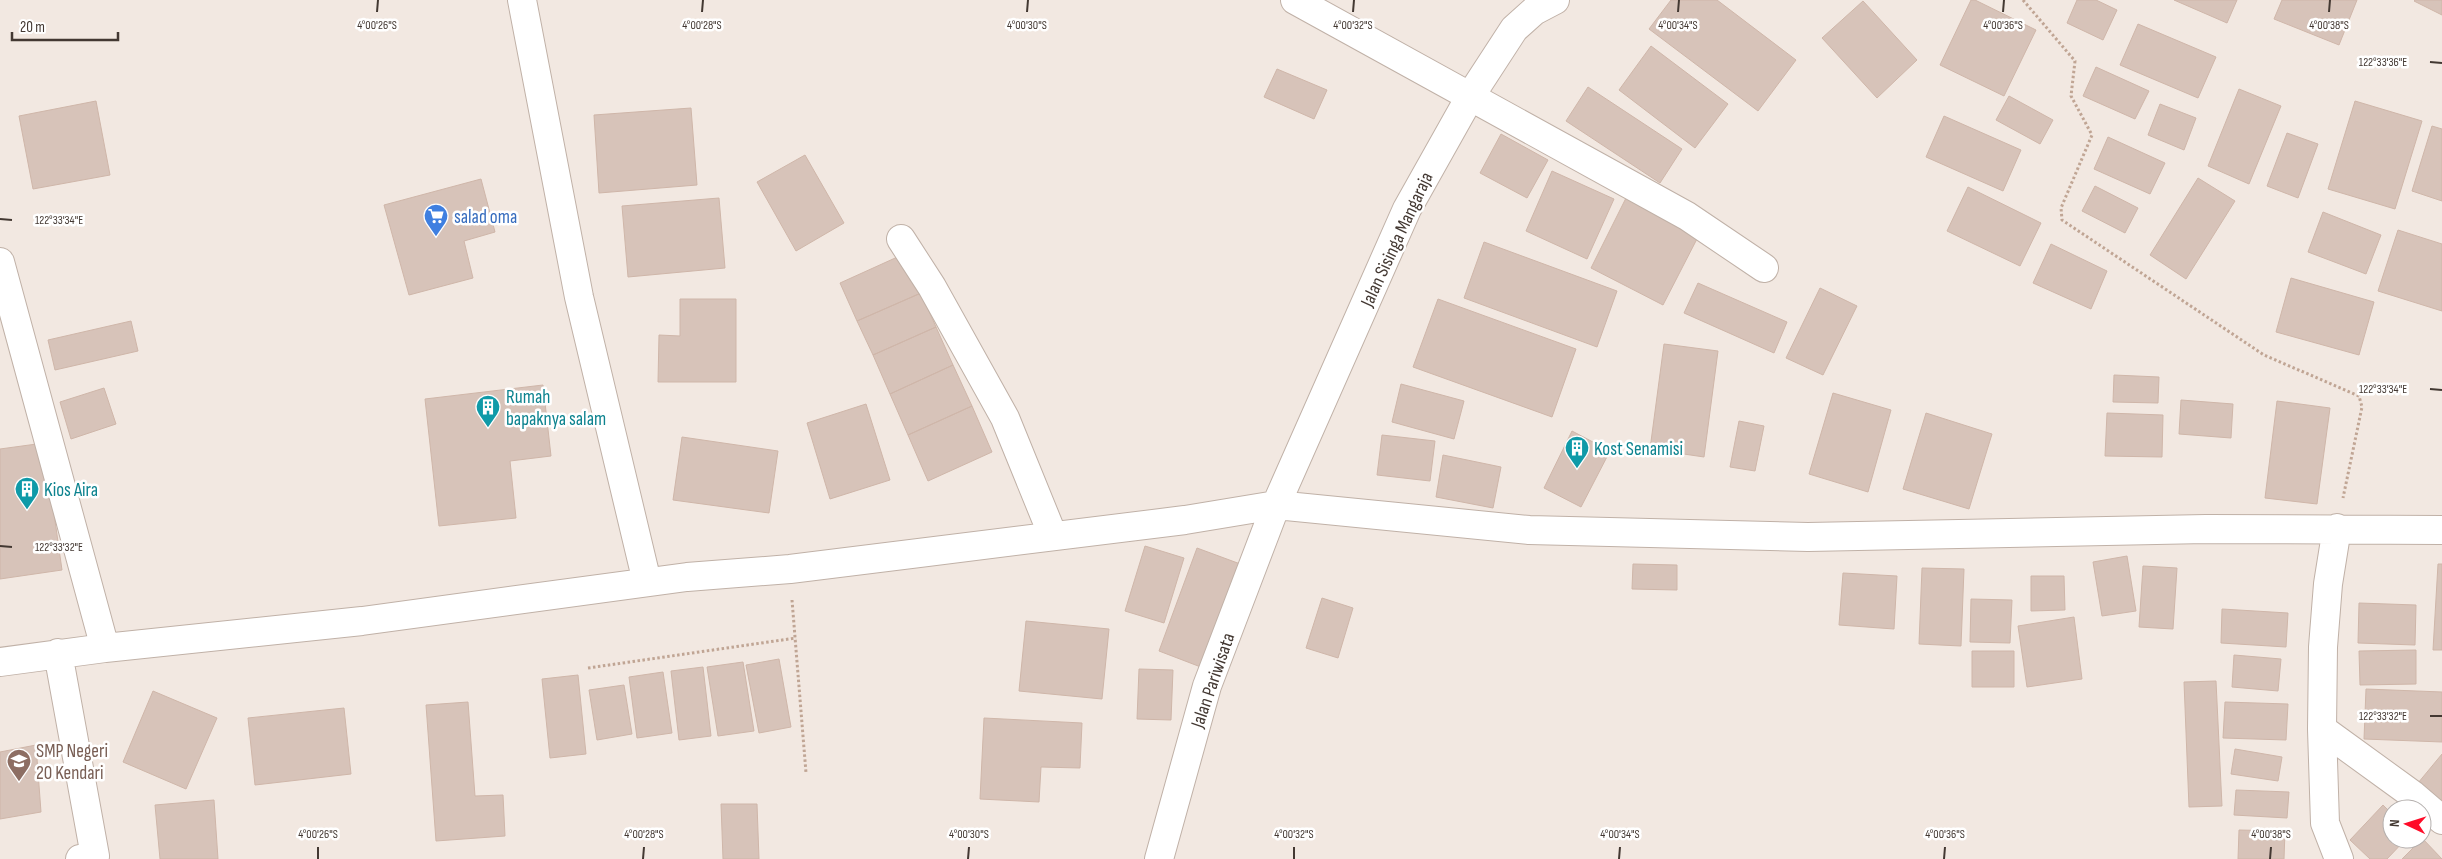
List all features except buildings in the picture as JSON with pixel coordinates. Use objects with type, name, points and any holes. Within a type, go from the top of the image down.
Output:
[{"type":"street","points":[[522,0],[579,297],[647,582]]},
{"type":"street","points":[[1295,0],[1471,95],[1687,216],[1764,268]]},
{"type":"street","name":"Jalan Sisinga Mangaraja","points":[[1276,505],[1407,209],[1471,95],[1514,29],[1534,11],[1555,0]]},
{"type":"street","points":[[901,239],[932,287],[1005,418],[1053,536]]},
{"type":"street","points":[[0,262],[105,648]]},
{"type":"street","points":[[0,662],[58,653],[362,621],[687,576],[790,569],[1185,520],[1276,505],[1529,530],[1808,537],[2196,529],[2337,528],[2442,530]]},
{"type":"street","name":"Jalan Pariwisata","points":[[1159,859],[1207,686],[1276,505]]},
{"type":"street","points":[[2337,528],[2328,584],[2323,647],[2322,729],[2324,823],[2339,859]]},
{"type":"street","points":[[58,653],[95,856],[80,859]]},
{"type":"street","points":[[2322,729],[2413,795],[2442,820]]},
{"type":"path","points":[[2024,0],[2075,61],[2071,96],[2092,135],[2061,208],[2062,220],[2264,354],[2359,396],[2362,407],[2337,528]]},
{"type":"path","points":[[790,569],[806,773]]},
{"type":"path","points":[[588,668],[796,638]]},
{"type":"place","name":"salad oma","points":[[436,237]]},
{"type":"place","name":"Rumah bapaknya salam","points":[[488,428]]},
{"type":"place","name":"Kost Senamisi","points":[[1577,469]]},
{"type":"place","name":"Kios Aira","points":[[27,510]]},
{"type":"place","name":"SMP Negeri 20 Kendari","points":[[19,782]]}]
